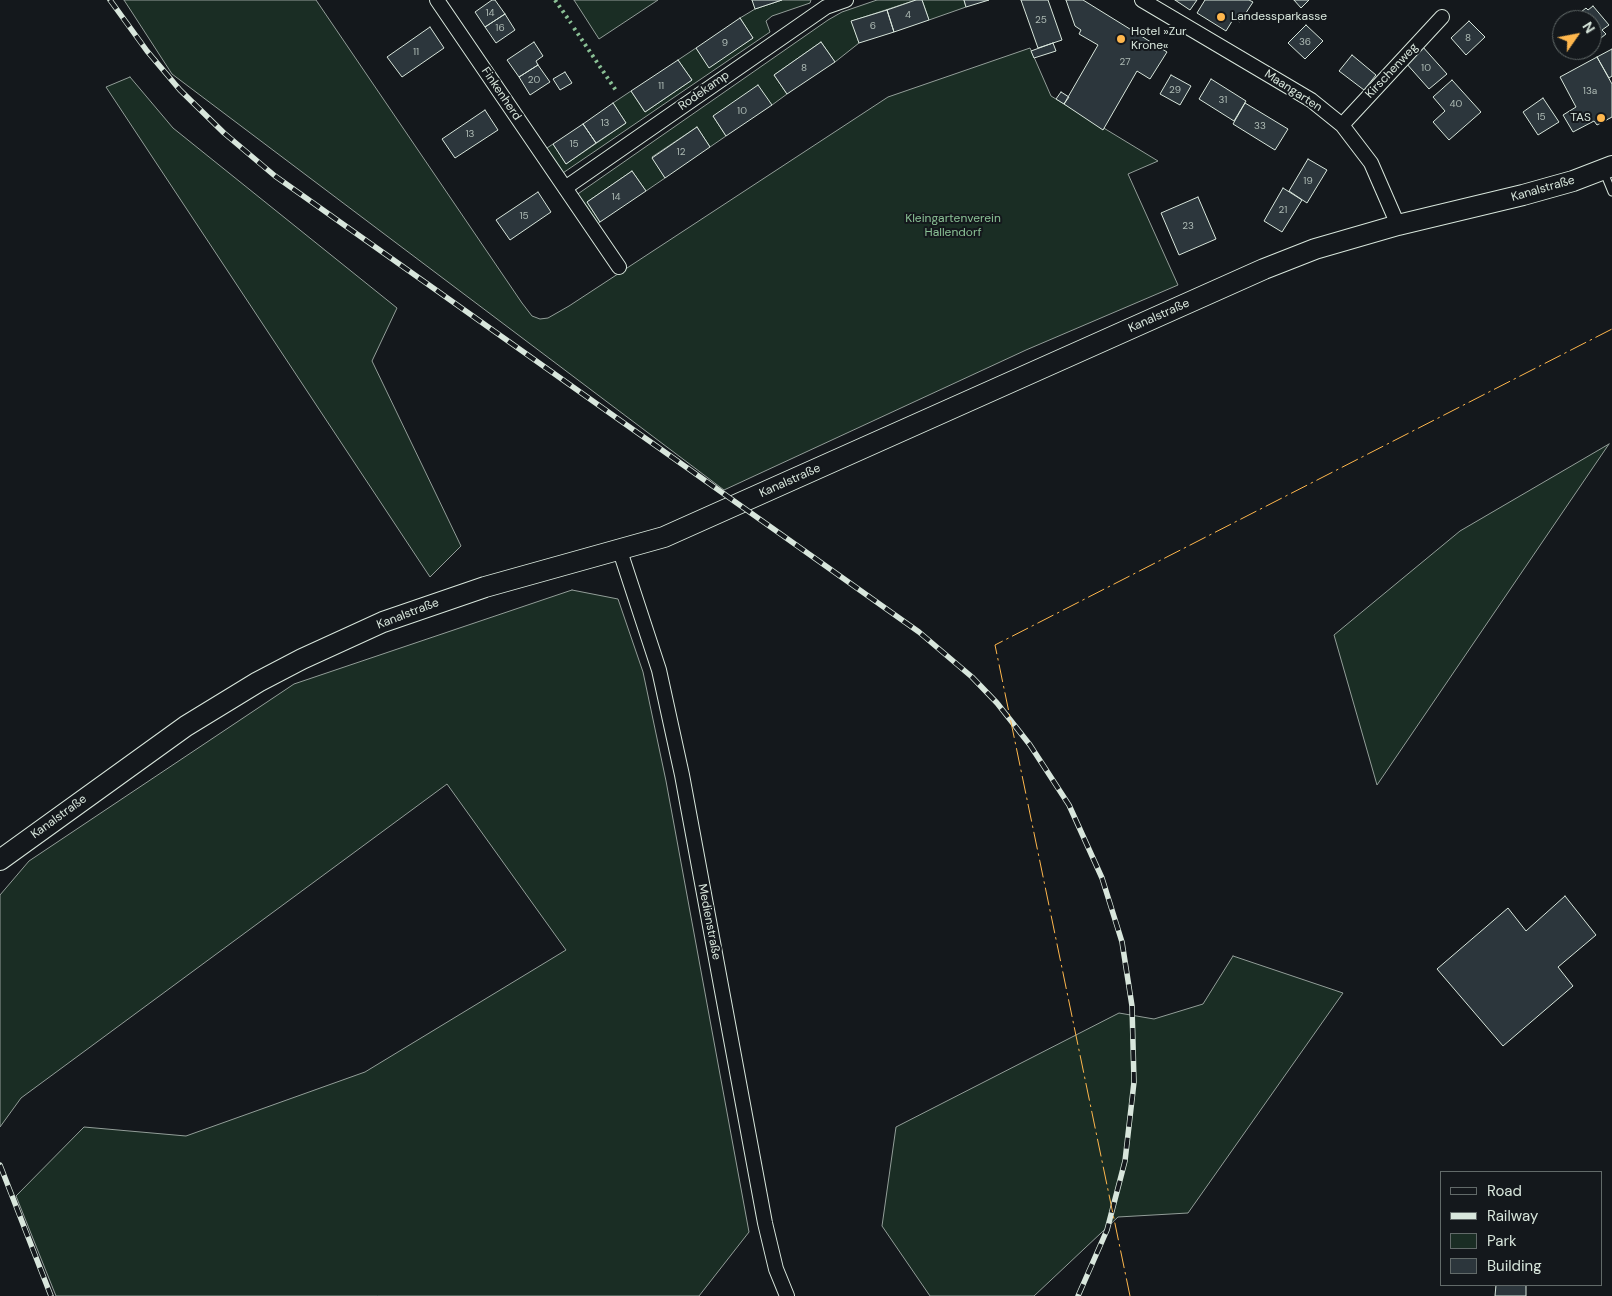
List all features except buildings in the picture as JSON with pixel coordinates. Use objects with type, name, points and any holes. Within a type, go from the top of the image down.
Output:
[{"type":"street","name":"Finkenherd","points":[[437,0],[619,267]]},
{"type":"street","name":"Rodekamp","points":[[565,188],[825,3],[846,0]]},
{"type":"street","name":"Maangarten","points":[[1142,0],[1311,100],[1342,125],[1371,162],[1398,225]]},
{"type":"street","name":"Kirschenweg","points":[[1342,125],[1442,16]]},
{"type":"street","name":"Kanalstraße","points":[[0,860],[186,726],[258,682],[302,659],[383,622],[484,587],[620,551],[693,525],[1264,269],[1315,249],[1398,225],[1523,196],[1608,168]]},
{"type":"street","name":"Medienstraße","points":[[620,551],[659,670],[684,785],[765,1222],[776,1269],[787,1296]]},
{"type":"lane","points":[[1608,168],[1612,192]]},
{"type":"green space","name":"Kleingartenverein Hallendorf","points":[[124,0],[316,0],[522,303],[532,316],[540,319],[548,318],[569,306],[888,97],[1030,48],[1051,96],[1158,161],[1128,174],[1178,285],[1026,350],[724,490],[172,74]]},
{"type":"green space","points":[[574,0],[658,0],[599,39]]},
{"type":"green space","points":[[782,0],[811,0],[810,3],[772,16],[766,21],[770,32],[557,177],[541,152],[553,144],[566,164],[626,123],[613,103],[631,91],[645,112],[692,80],[678,60],[696,48],[709,67],[753,38],[740,18],[755,9]]},
{"type":"green space","points":[[877,0],[916,0],[852,21],[859,43],[835,62],[821,42],[774,75],[787,94],[772,105],[713,116],[726,136],[710,147],[697,127],[652,157],[665,178],[646,191],[632,171],[587,202],[600,222],[593,228],[572,198],[828,20],[842,12]]},
{"type":"green space","points":[[922,0],[964,0],[966,7],[929,20]]},
{"type":"green space","points":[[130,77],[173,128],[397,308],[372,361],[461,546],[430,577],[106,87]]},
{"type":"green space","points":[[1609,444],[1377,785],[1334,635],[1460,531]]},
{"type":"green space","points":[[572,590],[618,599],[643,672],[666,781],[749,1232],[699,1296],[56,1296],[16,1196],[84,1127],[186,1136],[365,1072],[566,950],[447,784],[21,1098],[0,1127],[0,895],[29,861],[294,684]]},
{"type":"green space","points":[[1233,956],[1343,993],[1188,1213],[1118,1217],[1034,1296],[930,1296],[882,1226],[896,1127],[1119,1013],[1154,1019],[1203,1004]]},
{"type":"railway","points":[[110,0],[147,51],[180,90],[224,133],[275,176],[919,632],[972,677],[997,703],[1030,745],[1069,805],[1102,878],[1122,942],[1132,1006],[1134,1082],[1125,1161],[1107,1230],[1078,1296]]},
{"type":"railway","points":[[0,1165],[51,1296]]},
{"type":"hedge","points":[[555,0],[571,23]]},
{"type":"hedge","points":[[574,28],[617,92]]},
{"type":"power","points":[[1130,1296],[995,645],[1612,329]]},
{"type":"place","name":"Landessparkasse","points":[[1221,17]]},
{"type":"place","name":"Hotel »Zur Krone«","points":[[1121,39]]},
{"type":"place","name":"TAS","points":[[1601,118]]}]
